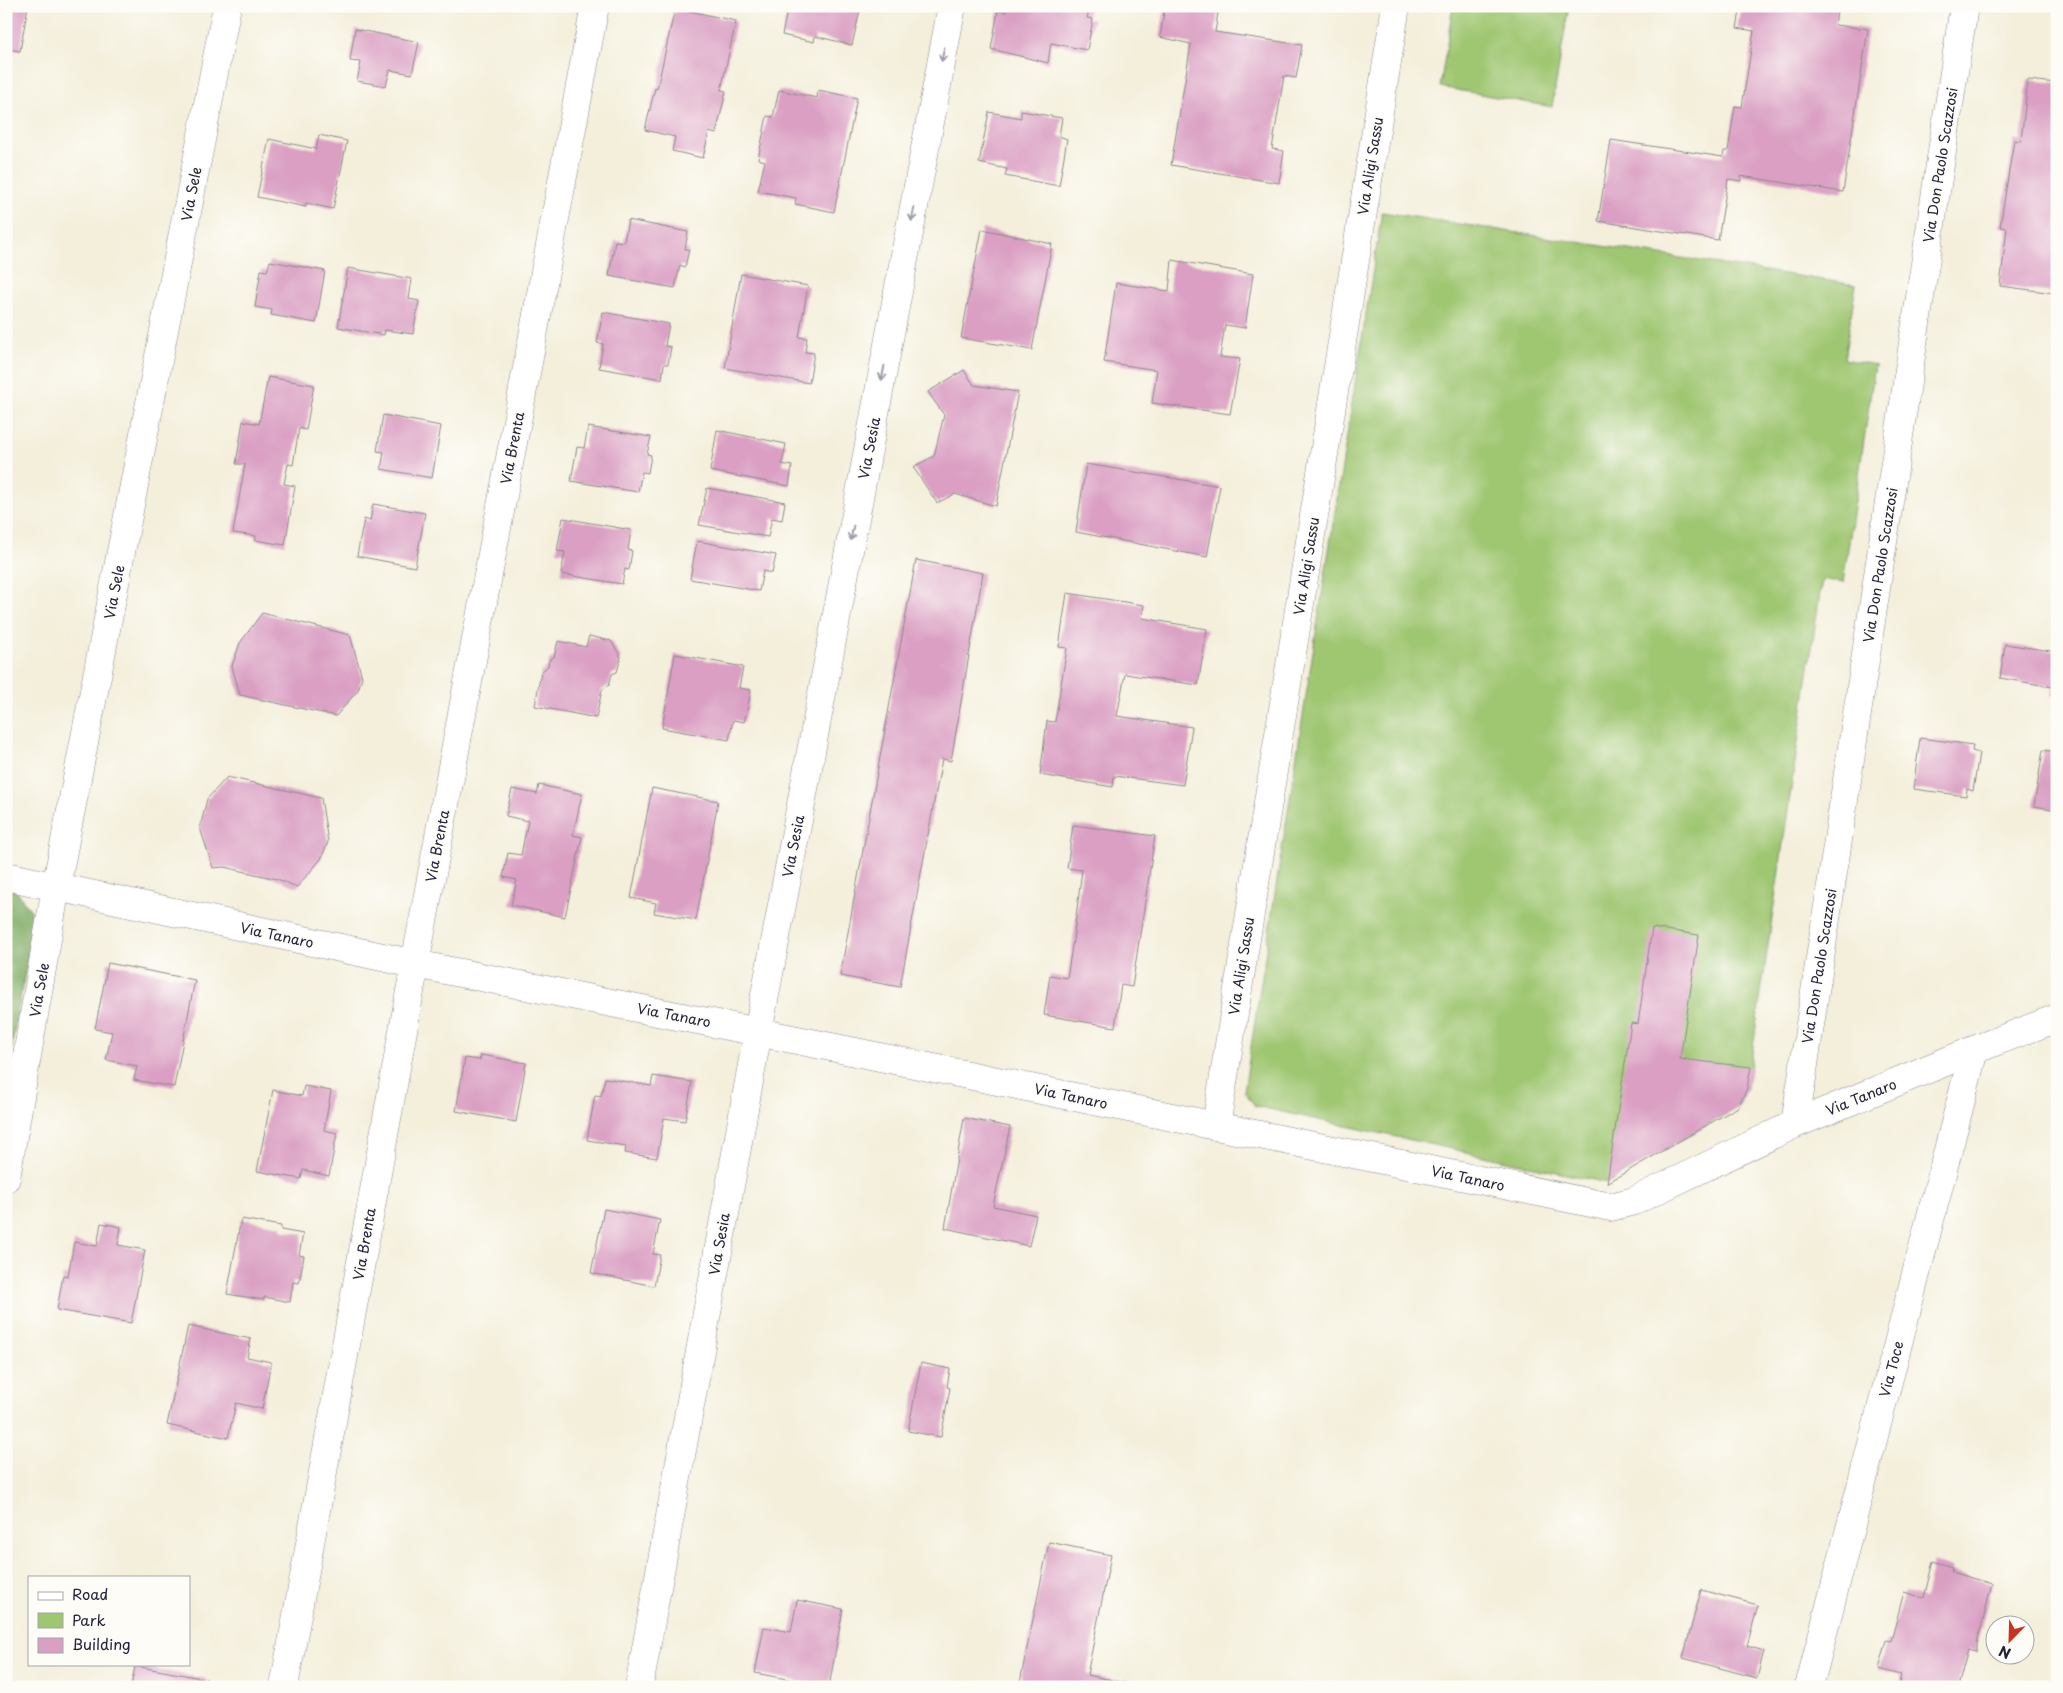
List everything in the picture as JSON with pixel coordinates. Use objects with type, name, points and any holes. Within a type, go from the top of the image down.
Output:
[{"type":"street","name":"Via Sele","points":[[6,1178],[56,887],[227,6]]},
{"type":"street","name":"Via Brenta","points":[[284,1687],[415,964],[595,6]]},
{"type":"street","name":"Via Sesia","points":[[639,1687],[758,1032],[952,6]]},
{"type":"street","name":"Via Aligi Sassu","points":[[1216,1126],[1396,6]]},
{"type":"street","name":"Via Don Paolo Scazzosi","points":[[1795,1124],[1964,6]]},
{"type":"street","name":"Via Tanaro","points":[[6,876],[415,964],[758,1032],[1611,1207],[1634,1201],[1795,1124],[2057,1018]]},
{"type":"street","name":"Via Toce","points":[[1809,1687],[1974,1050]]},
{"type":"green space","points":[[1453,6],[1569,6],[1552,107],[1440,87]]},
{"type":"green space","points":[[1382,212],[1856,285],[1844,359],[1875,365],[1843,583],[1822,579],[1747,1088],[1738,1107],[1607,1183],[1255,1106],[1244,1091]]},
{"type":"green space","points":[[6,886],[17,892],[32,912],[27,963],[6,1077]]},
{"type":"building","points":[[6,6],[28,6],[20,51],[6,49]]},
{"type":"building","points":[[788,6],[861,6],[852,45],[815,36],[814,42],[782,35]]},
{"type":"building","points":[[1007,6],[1090,6],[1087,18],[1093,19],[1087,50],[1051,43],[1048,63],[991,49],[998,11],[1006,12]]},
{"type":"building","points":[[1165,6],[1219,6],[1215,32],[1302,45],[1296,78],[1284,76],[1272,149],[1284,151],[1279,183],[1171,165],[1191,44],[1160,37]]},
{"type":"building","points":[[1741,6],[1838,6],[1835,25],[1868,29],[1843,192],[1741,176],[1741,181],[1728,179],[1718,240],[1598,221],[1611,140],[1723,157],[1724,151],[1728,151],[1735,106],[1742,107],[1754,31],[1737,28]]},
{"type":"building","points":[[675,8],[736,21],[721,90],[726,91],[716,134],[709,132],[703,158],[672,151],[675,137],[645,130],[655,88],[657,89]]},
{"type":"building","points":[[355,29],[419,42],[412,74],[390,70],[386,86],[357,81],[361,62],[350,61]]},
{"type":"building","points":[[2028,80],[2057,83],[2057,284],[2054,293],[2000,286],[2007,228],[2000,227],[2014,140],[2021,141]]},
{"type":"building","points":[[779,90],[817,98],[818,90],[857,98],[834,212],[795,204],[796,198],[758,191],[765,161],[758,159],[767,116],[773,117]]},
{"type":"building","points":[[1021,111],[1062,118],[1059,136],[1067,139],[1059,186],[1005,176],[1007,169],[979,163],[989,112],[1021,118]]},
{"type":"building","points":[[319,135],[347,141],[333,209],[306,203],[306,207],[257,197],[269,139],[316,149]]},
{"type":"building","points":[[628,220],[688,232],[685,249],[689,249],[685,267],[680,265],[675,288],[609,276],[615,241],[624,242]]},
{"type":"building","points":[[982,229],[1052,244],[1032,350],[961,338]]},
{"type":"building","points":[[1172,260],[1253,274],[1245,328],[1225,325],[1220,357],[1240,359],[1230,414],[1152,403],[1157,370],[1104,362],[1116,283],[1169,291]]},
{"type":"building","points":[[270,261],[325,271],[316,323],[271,315],[272,310],[255,307],[261,270],[267,271]]},
{"type":"building","points":[[348,268],[412,279],[409,299],[419,301],[413,334],[385,330],[384,335],[338,327]]},
{"type":"building","points":[[741,274],[808,286],[799,337],[807,338],[805,352],[814,353],[809,383],[725,368]]},
{"type":"building","points":[[603,312],[669,324],[665,346],[671,347],[668,364],[664,364],[662,379],[599,368],[603,344],[597,343]]},
{"type":"building","points":[[964,370],[974,385],[1018,392],[996,506],[955,494],[937,503],[913,467],[934,456],[944,415],[928,392]]},
{"type":"building","points":[[268,377],[314,385],[306,430],[299,428],[293,465],[288,464],[284,484],[295,486],[285,545],[255,540],[256,536],[233,533],[245,464],[236,464],[243,421],[259,424]]},
{"type":"building","points":[[383,415],[441,426],[432,478],[381,469],[384,452],[377,451]]},
{"type":"building","points":[[588,427],[651,437],[647,454],[651,455],[648,473],[642,472],[638,492],[571,481],[577,447],[584,448]]},
{"type":"building","points":[[717,430],[786,444],[782,464],[792,466],[789,486],[710,471]]},
{"type":"building","points":[[1086,464],[1220,486],[1207,557],[1076,532]]},
{"type":"building","points":[[707,488],[785,502],[782,520],[772,518],[768,537],[699,525]]},
{"type":"building","points":[[373,504],[425,513],[415,567],[357,556],[364,519],[370,521]]},
{"type":"building","points":[[563,518],[631,530],[628,550],[632,551],[629,570],[625,569],[622,584],[561,574],[565,552],[557,551]]},
{"type":"building","points":[[697,541],[776,555],[772,573],[763,571],[759,591],[690,579]]},
{"type":"building","points":[[916,560],[983,573],[951,761],[942,759],[900,987],[840,976]]},
{"type":"building","points":[[1067,593],[1144,605],[1142,618],[1207,629],[1198,685],[1125,674],[1117,716],[1192,727],[1183,785],[1114,776],[1113,787],[1040,775],[1047,721],[1055,722],[1067,648],[1059,647]]},
{"type":"building","points":[[262,613],[350,635],[362,677],[358,690],[336,716],[240,695],[232,666],[240,643]]},
{"type":"building","points":[[589,636],[611,641],[621,657],[617,672],[612,674],[609,685],[602,690],[596,718],[535,706],[541,672],[548,666],[549,660],[554,657],[558,641],[586,647]]},
{"type":"building","points":[[2005,644],[2057,652],[2057,696],[2051,695],[2053,687],[2000,678]]},
{"type":"building","points":[[675,654],[743,667],[739,688],[751,690],[748,707],[744,722],[733,720],[729,740],[662,728]]},
{"type":"building","points":[[1920,738],[1973,745],[1972,751],[1979,753],[1973,791],[1967,789],[1966,796],[1913,789]]},
{"type":"building","points":[[2043,750],[2057,752],[2057,810],[2034,806]]},
{"type":"building","points":[[227,777],[321,798],[328,842],[321,859],[297,887],[277,879],[224,867],[213,868],[200,828],[207,799]]},
{"type":"building","points":[[539,785],[582,794],[573,835],[582,837],[565,917],[511,905],[517,880],[503,877],[508,853],[521,855],[528,821],[506,816],[512,789],[537,794]]},
{"type":"building","points":[[652,788],[718,801],[696,920],[654,913],[656,903],[631,898]]},
{"type":"building","points":[[1073,825],[1155,836],[1132,987],[1121,985],[1115,1027],[1044,1015],[1050,975],[1067,978],[1073,940],[1082,870],[1067,868]]},
{"type":"building","points":[[1652,928],[1699,935],[1680,1059],[1751,1067],[1747,1088],[1738,1107],[1607,1183],[1631,1023],[1638,1024]]},
{"type":"building","points":[[108,963],[195,980],[174,1087],[134,1080],[137,1066],[106,1060],[112,1032],[95,1029]]},
{"type":"building","points":[[481,1055],[526,1063],[516,1122],[456,1111],[465,1058],[480,1060]]},
{"type":"building","points":[[653,1076],[692,1082],[685,1121],[664,1118],[657,1158],[625,1153],[626,1146],[587,1140],[595,1095],[601,1096],[605,1078],[651,1086]]},
{"type":"building","points":[[304,1086],[331,1091],[324,1130],[337,1133],[329,1176],[303,1170],[301,1179],[257,1171],[273,1090],[302,1096]]},
{"type":"building","points":[[964,1118],[1010,1127],[993,1206],[1036,1215],[1029,1246],[945,1228]]},
{"type":"building","points":[[604,1209],[660,1220],[653,1254],[660,1255],[654,1286],[591,1273]]},
{"type":"building","points":[[241,1219],[281,1226],[281,1230],[303,1234],[299,1255],[304,1256],[299,1283],[293,1282],[290,1302],[264,1297],[264,1300],[227,1294]]},
{"type":"building","points":[[101,1223],[121,1227],[118,1245],[145,1250],[131,1323],[57,1310],[63,1275],[68,1276],[74,1242],[97,1246]]},
{"type":"building","points":[[188,1326],[251,1339],[247,1357],[271,1362],[262,1409],[236,1403],[228,1438],[167,1425]]},
{"type":"building","points":[[921,1363],[950,1369],[947,1387],[950,1388],[941,1437],[908,1431]]},
{"type":"building","points":[[1049,1542],[1111,1555],[1087,1675],[1147,1687],[1019,1687]]},
{"type":"building","points":[[1933,1561],[1952,1567],[1951,1572],[1992,1584],[1975,1651],[1968,1649],[1958,1687],[1898,1687],[1901,1675],[1879,1669],[1887,1640],[1891,1641],[1904,1592],[1924,1598]]},
{"type":"building","points":[[1701,1590],[1758,1605],[1747,1646],[1764,1651],[1757,1678],[1683,1658]]},
{"type":"building","points":[[797,1600],[843,1609],[829,1687],[755,1673],[764,1627],[791,1632]]},
{"type":"building","points":[[135,1666],[207,1679],[205,1687],[131,1687]]}]
